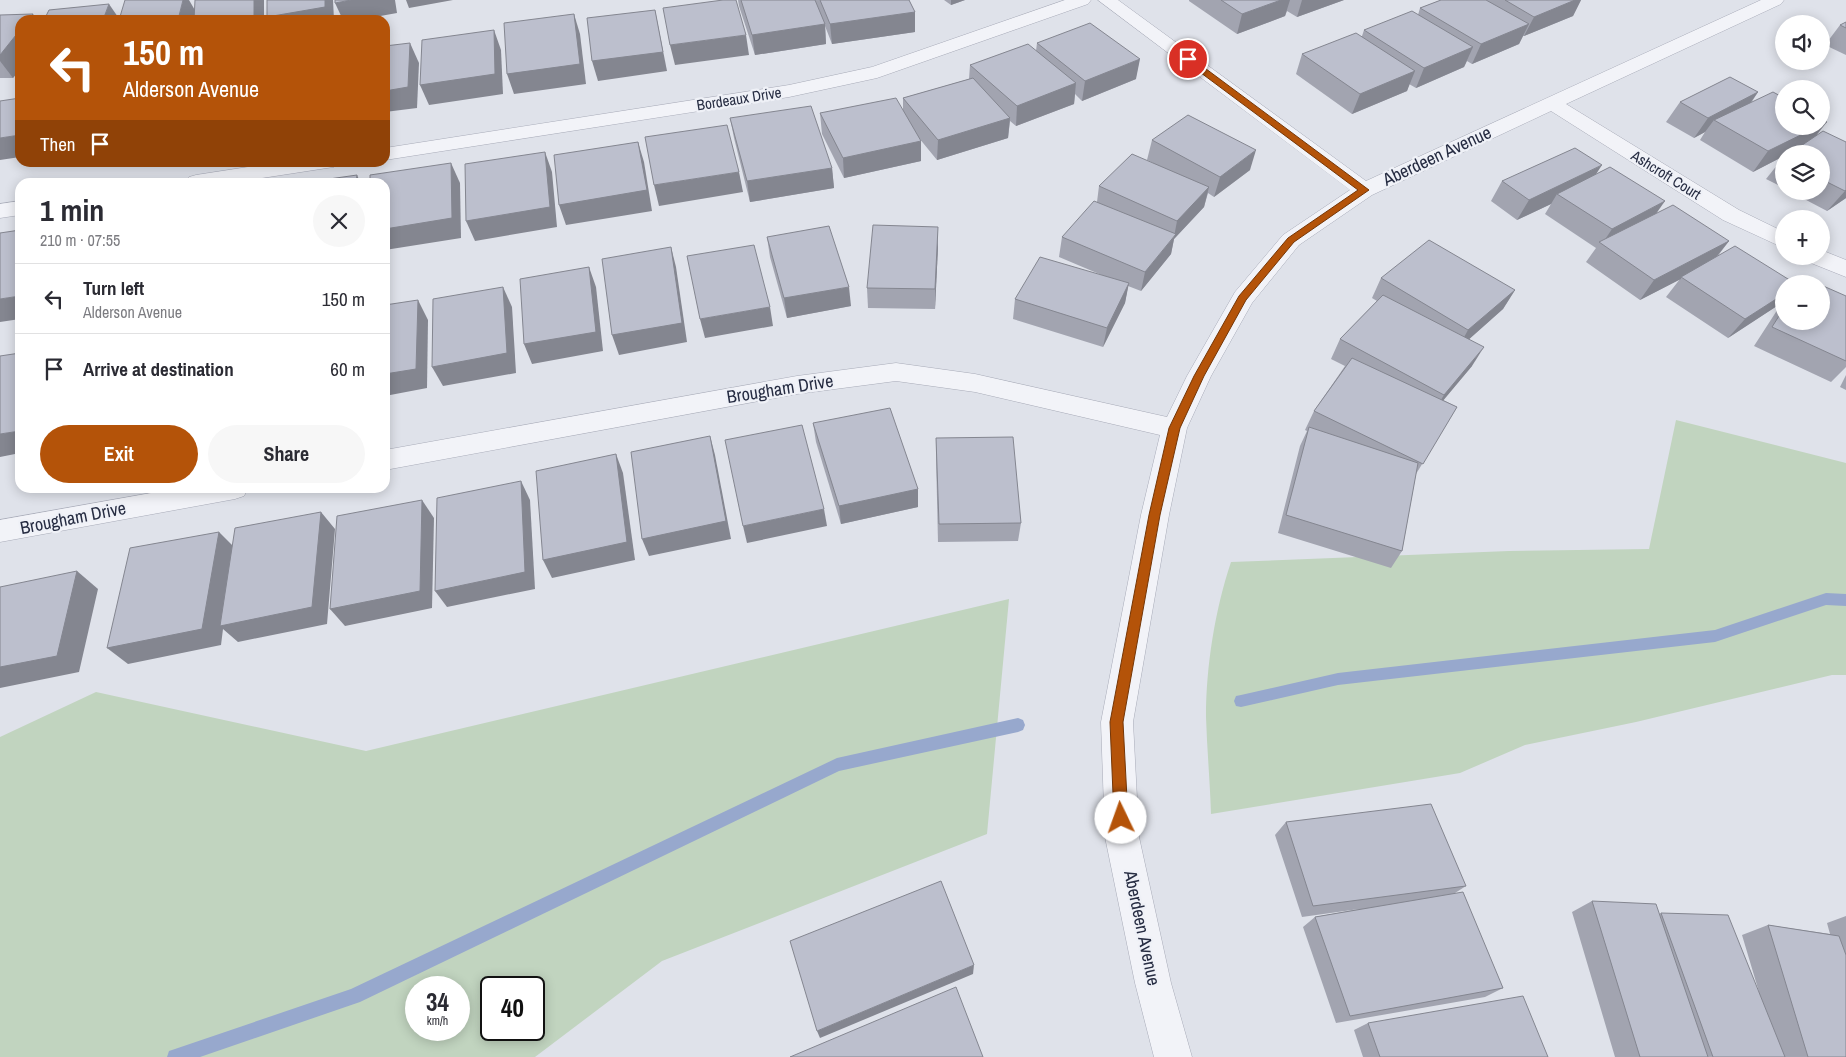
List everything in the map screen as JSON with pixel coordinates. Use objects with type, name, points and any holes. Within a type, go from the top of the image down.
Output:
[{"type":"street","name":"Bordeaux Drive","points":[[390,153],[790,91],[877,72],[1082,0]]},
{"type":"street","points":[[1107,0],[1364,190]]},
{"type":"street","name":"Aberdeen Avenue","points":[[1173,1057],[1153,983],[1122,837],[1116,722],[1155,515],[1174,428],[1199,376],[1243,298],[1291,240],[1364,190],[1551,104],[1759,3]]},
{"type":"street","name":"Ashcroft Court","points":[[1551,104],[1730,215],[1775,237]]},
{"type":"street","points":[[222,178],[294,167]]},
{"type":"street","points":[[0,211],[15,209]]},
{"type":"street","points":[[1830,262],[1846,269]]},
{"type":"street","name":"Brougham Drive","points":[[390,459],[797,385],[896,372],[975,383],[1174,428]]},
{"type":"street","name":"Brougham Drive","points":[[0,532],[208,493]]},
{"type":"green space","points":[[1676,420],[1846,463],[1846,675],[1832,675],[1636,722],[1525,745],[1460,773],[1211,814],[1206,698],[1212,638],[1220,599],[1231,562],[1509,551],[1649,549]]},
{"type":"green space","points":[[1009,599],[987,834],[662,961],[535,1057],[0,1057],[0,737],[96,692],[366,751]]},
{"type":"building","points":[[125,0],[183,0],[179,15],[120,15]]},
{"type":"building","points":[[195,0],[254,0],[254,15],[194,15]]},
{"type":"building","points":[[267,0],[325,0],[325,7],[279,15],[267,15]]},
{"type":"building","points":[[335,0],[351,0],[335,3]]},
{"type":"building","points":[[736,0],[746,35],[670,45],[663,8]]},
{"type":"building","points":[[741,0],[815,0],[825,24],[752,35]]},
{"type":"building","points":[[820,0],[909,0],[915,12],[830,24]]},
{"type":"building","points":[[1221,0],[1281,0],[1242,14]]},
{"type":"building","points":[[1441,0],[1486,0],[1529,24],[1481,44],[1420,8]]},
{"type":"building","points":[[1505,0],[1575,0],[1534,17]]},
{"type":"building","points":[[109,4],[105,15],[46,15],[49,10]]},
{"type":"building","points":[[655,10],[663,52],[592,61],[587,18]]},
{"type":"building","points":[[1412,11],[1473,47],[1424,68],[1364,30]]},
{"type":"building","points":[[33,14],[15,15],[15,36],[0,55],[0,15]]},
{"type":"building","points":[[574,14],[580,64],[507,74],[504,23]]},
{"type":"building","points":[[1846,22],[1846,28],[1840,25]]},
{"type":"building","points":[[1090,23],[1140,59],[1085,81],[1037,43]]},
{"type":"building","points":[[494,30],[495,74],[420,85],[422,40]]},
{"type":"building","points":[[1356,33],[1415,71],[1360,94],[1302,54]]},
{"type":"building","points":[[410,43],[408,87],[390,90],[390,45]]},
{"type":"building","points":[[1028,44],[1076,83],[1017,106],[970,65]]},
{"type":"building","points":[[1730,77],[1758,92],[1708,118],[1680,102]]},
{"type":"building","points":[[973,78],[1010,118],[938,140],[903,98]]},
{"type":"building","points":[[1773,92],[1775,93],[1775,135],[1801,135],[1780,145],[1775,145],[1775,148],[1768,151],[1714,120]]},
{"type":"building","points":[[896,98],[921,141],[843,158],[820,113]]},
{"type":"building","points":[[15,99],[15,136],[0,138],[0,101]]},
{"type":"building","points":[[811,106],[832,168],[747,181],[730,118]]},
{"type":"building","points":[[1188,115],[1256,150],[1220,177],[1152,140]]},
{"type":"building","points":[[727,125],[739,172],[654,185],[645,137]]},
{"type":"building","points":[[1830,134],[1846,142],[1845,191],[1830,184],[1830,145],[1802,145],[1817,135]]},
{"type":"building","points":[[638,142],[647,190],[559,205],[554,155]]},
{"type":"building","points":[[1575,148],[1602,165],[1529,200],[1502,181]]},
{"type":"building","points":[[545,152],[550,207],[466,221],[465,164]]},
{"type":"building","points":[[1132,154],[1209,187],[1177,221],[1099,186]]},
{"type":"building","points":[[451,163],[452,218],[390,228],[390,178],[370,178],[370,175]]},
{"type":"building","points":[[1610,167],[1665,201],[1612,229],[1557,194]]},
{"type":"building","points":[[357,175],[357,178],[336,178]]},
{"type":"building","points":[[1094,201],[1176,234],[1145,272],[1062,237]]},
{"type":"building","points":[[1673,205],[1729,241],[1654,280],[1599,242]]},
{"type":"building","points":[[873,225],[938,227],[935,289],[867,288]]},
{"type":"building","points":[[829,226],[849,287],[784,298],[767,237]]},
{"type":"building","points":[[15,231],[15,297],[0,299],[0,233]]},
{"type":"building","points":[[1429,240],[1515,290],[1468,330],[1381,278]]},
{"type":"building","points":[[754,245],[770,307],[700,319],[687,256]]},
{"type":"building","points":[[1735,246],[1782,275],[1775,275],[1775,300],[1745,319],[1681,277]]},
{"type":"building","points":[[671,247],[682,323],[612,335],[602,259]]},
{"type":"building","points":[[1040,257],[1129,283],[1107,328],[1015,299]]},
{"type":"building","points":[[589,267],[596,332],[524,344],[520,279]]},
{"type":"building","points":[[503,287],[507,353],[432,367],[433,299]]},
{"type":"building","points":[[1830,289],[1846,296],[1846,361],[1779,330],[1830,330]]},
{"type":"building","points":[[1383,295],[1484,347],[1444,395],[1340,339]]},
{"type":"building","points":[[418,300],[416,369],[390,373],[390,304]]},
{"type":"building","points":[[15,354],[15,432],[0,434],[0,356]]},
{"type":"building","points":[[1352,358],[1457,407],[1423,464],[1314,411]]},
{"type":"building","points":[[890,408],[918,489],[839,506],[813,423]]},
{"type":"building","points":[[802,425],[824,509],[743,526],[725,440]]},
{"type":"building","points":[[1309,427],[1418,463],[1402,551],[1286,515]]},
{"type":"building","points":[[710,436],[726,521],[642,539],[631,452]]},
{"type":"building","points":[[1013,437],[1021,523],[939,524],[936,438]]},
{"type":"building","points":[[616,454],[627,542],[543,560],[536,471]]},
{"type":"building","points":[[521,481],[525,572],[435,591],[437,498]]},
{"type":"building","points":[[422,500],[420,591],[330,609],[337,516]]},
{"type":"building","points":[[321,512],[312,607],[220,626],[235,528]]},
{"type":"building","points":[[219,532],[202,629],[107,648],[130,548]]},
{"type":"building","points":[[77,571],[57,656],[0,667],[0,587]]},
{"type":"building","points":[[1431,804],[1466,886],[1313,906],[1286,822]]},
{"type":"building","points":[[941,881],[974,965],[817,1031],[790,941]]},
{"type":"building","points":[[1463,892],[1503,988],[1350,1016],[1315,917]]},
{"type":"building","points":[[1592,901],[1656,904],[1708,1057],[1640,1057]]},
{"type":"building","points":[[1661,913],[1728,915],[1785,1057],[1713,1057]]},
{"type":"building","points":[[1768,925],[1839,936],[1846,955],[1846,1057],[1808,1057]]},
{"type":"building","points":[[956,987],[983,1057],[790,1057]]},
{"type":"building","points":[[1523,996],[1548,1057],[1380,1057],[1368,1023]]},
{"type":"waterway","points":[[1241,701],[1338,679],[1715,636],[1826,599],[1846,600]]},
{"type":"waterway","points":[[175,1057],[354,996],[837,765],[1018,725]]},
{"type":"route","points":[[1121,818],[1116,722],[1155,515],[1174,428],[1199,376],[1243,298],[1291,240],[1364,190],[1188,59]]}]
